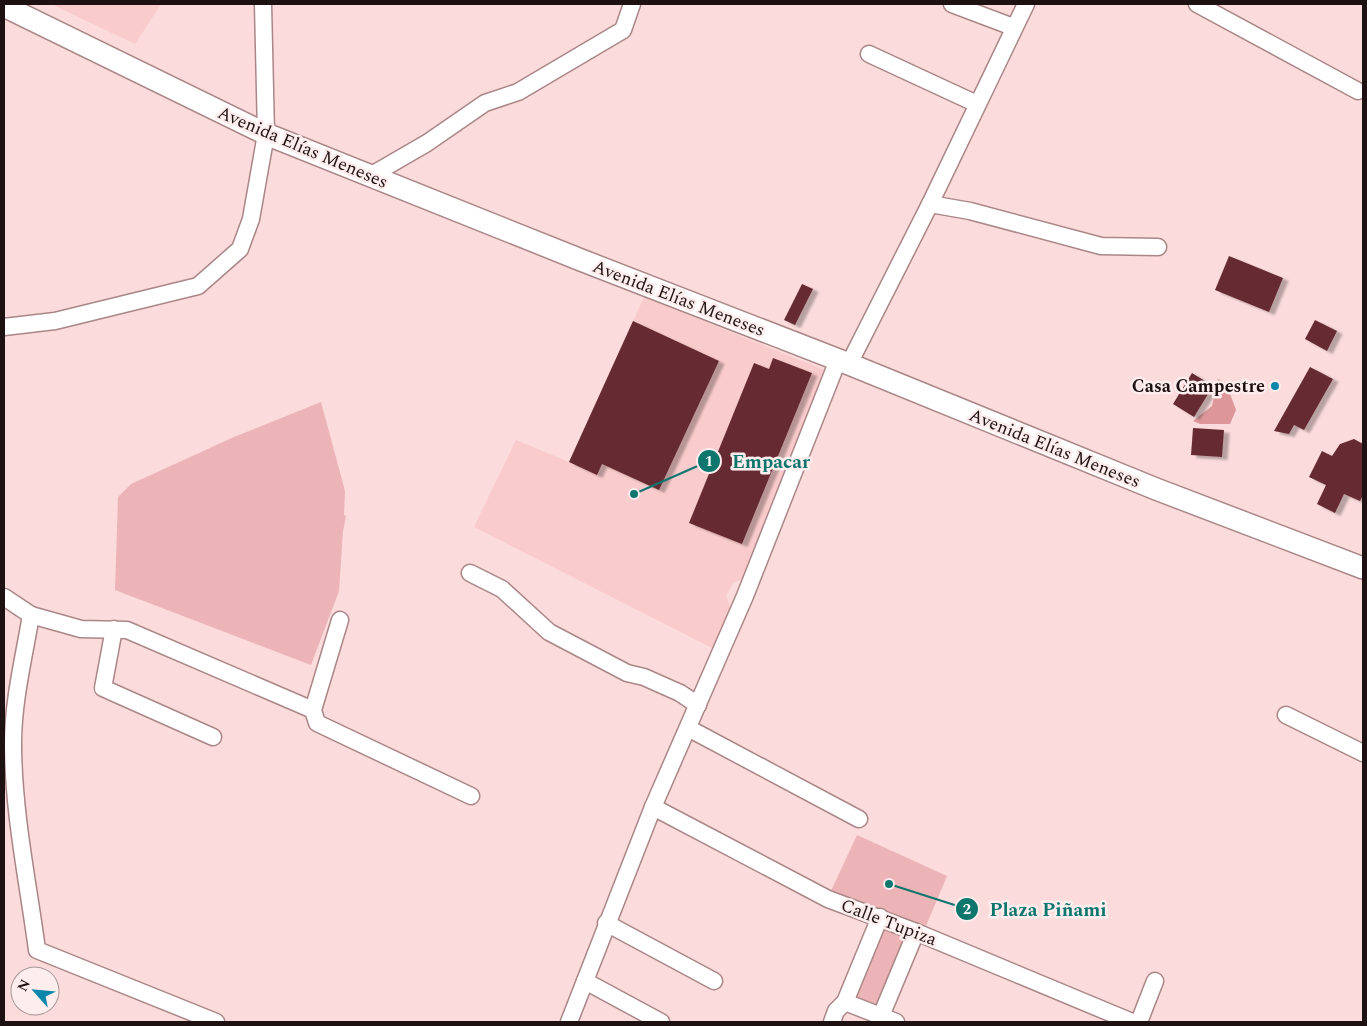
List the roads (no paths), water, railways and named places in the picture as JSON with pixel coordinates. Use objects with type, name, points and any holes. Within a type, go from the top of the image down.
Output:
[{"type":"main road","name":"Avenida Elías Meneses","points":[[4,6],[266,134],[844,362],[1156,489],[1363,568]]},
{"type":"street","points":[[4,327],[55,321],[198,286],[240,250],[251,219],[266,134],[263,4]]},
{"type":"street","points":[[370,176],[427,143],[485,103],[518,92],[623,30],[632,4]]},
{"type":"street","points":[[952,4],[1013,28]]},
{"type":"street","points":[[569,1022],[653,807],[844,362],[930,204],[1026,4]]},
{"type":"street","points":[[1197,4],[1358,92]]},
{"type":"street","points":[[869,54],[977,104]]},
{"type":"street","points":[[930,204],[970,211],[1101,246],[1158,247]]},
{"type":"street","points":[[470,572],[502,589],[549,632],[627,673],[644,677],[680,693],[698,705]]},
{"type":"street","points":[[4,597],[31,615],[81,629],[127,630],[313,710]]},
{"type":"street","points":[[31,615],[14,724],[8,741],[38,950],[216,1022]]},
{"type":"street","points":[[340,620],[313,710],[317,723],[471,796]]},
{"type":"street","points":[[114,629],[103,688],[213,737]]},
{"type":"street","points":[[1286,714],[1363,753]]},
{"type":"street","points":[[688,728],[860,819]]},
{"type":"street","name":"Calle Tupiza","points":[[653,807],[828,899],[916,932],[1132,1022]]},
{"type":"street","points":[[832,1022],[836,1011],[845,1002],[880,918]]},
{"type":"street","points":[[606,924],[714,981]]},
{"type":"street","points":[[845,1002],[889,1019],[916,932]]},
{"type":"street","points":[[585,981],[661,1022]]},
{"type":"street","points":[[1138,1022],[1155,981]]},
{"type":"place","name":"Casa Campestre","points":[[1275,386]]},
{"type":"place","name":"Empacar","points":[[634,494]]},
{"type":"place","name":"Plaza Piñami","points":[[889,884]]}]
